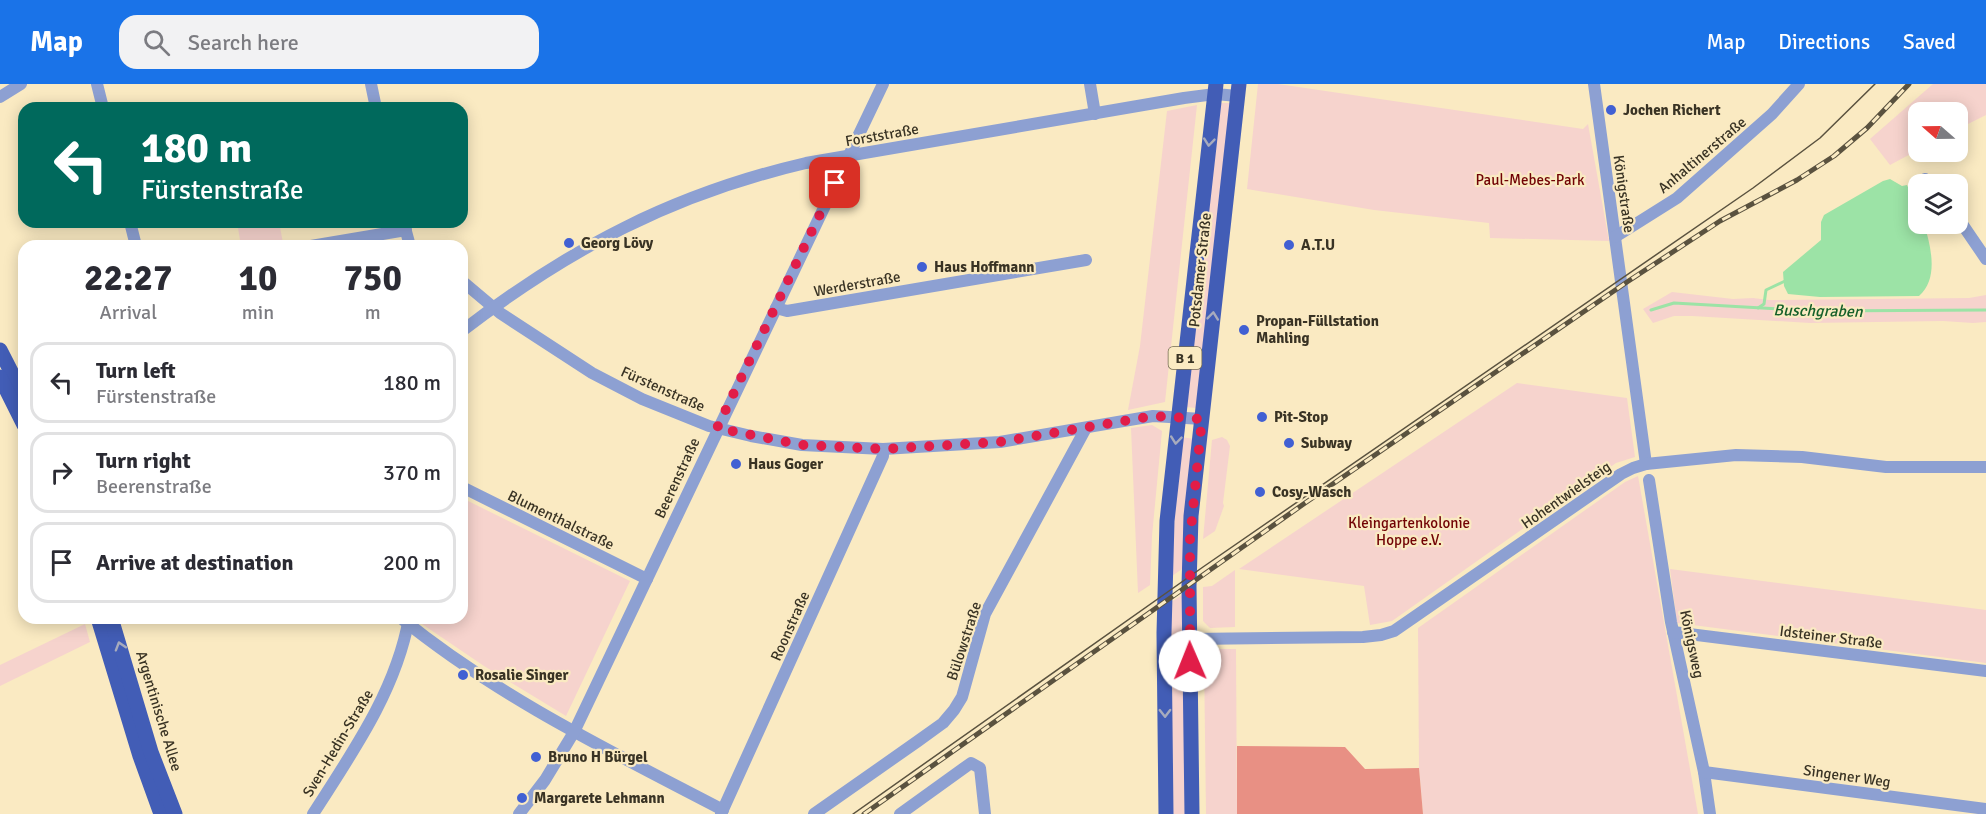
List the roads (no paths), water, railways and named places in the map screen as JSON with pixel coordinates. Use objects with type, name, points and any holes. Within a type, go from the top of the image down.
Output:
[{"type":"main road","name":"Potsdamer Straße","points":[[1166,814],[1164,633],[1167,521],[1215,89]]},
{"type":"main road","name":"Potsdamer Straße","points":[[1190,639],[1190,528],[1238,90]]},
{"type":"main road","points":[[0,350],[18,385]]},
{"type":"main road","points":[[0,377],[18,413]]},
{"type":"main road","name":"Argentinische Allee","points":[[100,624],[140,756],[161,814]]},
{"type":"main road","name":"Argentinische Allee","points":[[113,624],[151,752],[175,814]]},
{"type":"main road","name":"B 1","points":[[1190,639],[1192,814]]},
{"type":"street","points":[[0,97],[21,84]]},
{"type":"street","points":[[97,84],[102,102]]},
{"type":"street","points":[[370,84],[374,102]]},
{"type":"street","name":"Beerenstraße","points":[[519,814],[545,780],[574,732],[883,84]]},
{"type":"street","points":[[1090,84],[1095,114]]},
{"type":"street","name":"Königstraße","points":[[1594,84],[1646,464]]},
{"type":"street","name":"Anhaltinerstraße","points":[[1615,237],[1677,198],[1772,114],[1799,84]]},
{"type":"street","name":"Forststraße","points":[[468,326],[492,307],[552,267],[599,239],[653,213],[705,192],[767,172],[806,163],[1095,114],[1215,89],[1238,90]]},
{"type":"street","points":[[339,240],[396,228]]},
{"type":"street","points":[[1968,233],[1986,259]]},
{"type":"street","name":"Werderstraße","points":[[776,308],[787,311],[1086,260]]},
{"type":"street","name":"Fürstenstraße","points":[[468,286],[492,307],[592,372],[642,399],[717,428],[802,445],[883,449],[1000,442],[1153,416],[1202,419]]},
{"type":"street","name":"Bülowstraße","points":[[814,814],[943,723],[954,710],[962,697],[985,614],[1086,428]]},
{"type":"street","name":"Roonstraße","points":[[722,812],[884,456],[883,449]]},
{"type":"street","name":"Hohentwielsteig","points":[[1190,639],[1363,637],[1394,631],[1621,474],[1646,464],[1736,455],[1802,457],[1886,467],[1986,467]]},
{"type":"street","name":"Königsweg","points":[[1648,480],[1673,632],[1704,772],[1710,814]]},
{"type":"street","name":"Blumenthalstraße","points":[[468,490],[647,579]]},
{"type":"street","name":"Sven-Hedin-Straße","points":[[313,814],[352,753],[387,688],[396,665],[405,624]]},
{"type":"street","points":[[411,624],[482,676],[574,732],[722,812]]},
{"type":"street","name":"Idsteiner Straße","points":[[1673,632],[1986,672]]},
{"type":"street","points":[[900,814],[971,763],[980,768],[985,814]]},
{"type":"street","name":"Singener Weg","points":[[1704,772],[1986,809]]},
{"type":"waterway","points":[[1758,308],[1764,304],[1766,290],[1785,281]]},
{"type":"waterway","name":"Buschgraben","points":[[1651,310],[1674,303],[1816,311],[1986,310]]},
{"type":"tram line","points":[[853,814],[1203,567],[1753,188],[1820,138],[1875,84]]},
{"type":"railway","points":[[864,814],[1305,503],[1627,282],[1720,221],[1797,180],[1834,156],[1867,128],[1909,84]]},
{"type":"place","name":"Jochen Richert","points":[[1611,110]]},
{"type":"place","name":"Georg Lövy","points":[[569,243]]},
{"type":"place","name":"A.T.U","points":[[1289,245]]},
{"type":"place","name":"Haus Hoffmann","points":[[922,267]]},
{"type":"place","name":"Propan-Füllstation Mahling","points":[[1244,330]]},
{"type":"place","name":"Pit-Stop","points":[[1262,417]]},
{"type":"place","name":"Subway","points":[[1289,443]]},
{"type":"place","name":"Haus Goger","points":[[736,464]]},
{"type":"place","name":"Cosy-Wasch","points":[[1260,492]]},
{"type":"place","name":"Rosalie Singer","points":[[463,675]]},
{"type":"place","name":"Bruno H Bürgel","points":[[536,757]]},
{"type":"place","name":"Margarete Lehmann","points":[[522,798]]},
{"type":"park label","name":"Paul-Mebes-Park","points":[[1530,180]]},
{"type":"park label","name":"Kleingartenkolonie Hoppe e.V.","points":[[1409,532]]}]
